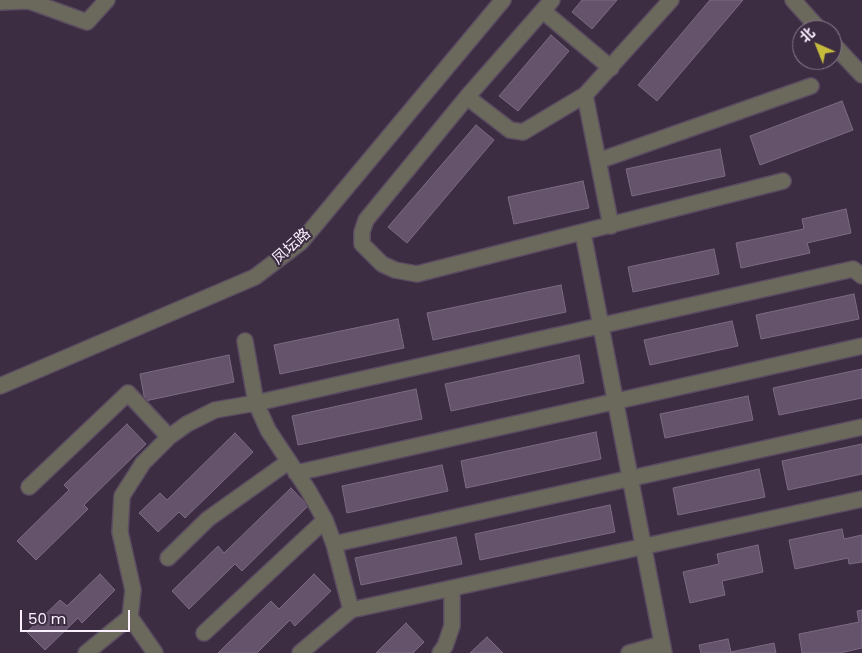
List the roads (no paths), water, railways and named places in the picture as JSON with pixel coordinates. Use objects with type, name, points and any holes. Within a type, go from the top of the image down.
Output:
[{"type":"street","points":[[0,2],[29,1],[87,22],[107,0]]},
{"type":"street","name":"凤坛路","points":[[0,386],[255,277],[286,254],[301,242],[503,0]]},
{"type":"street","points":[[467,97],[510,130],[524,132],[585,96],[671,0]]},
{"type":"street","points":[[793,0],[811,20]]},
{"type":"street","points":[[611,68],[548,5],[467,97],[366,220],[362,232],[362,244],[382,264],[395,270],[417,274],[783,181]]},
{"type":"street","points":[[842,53],[862,75]]},
{"type":"street","points":[[598,161],[811,86]]},
{"type":"street","points":[[585,96],[611,226]]},
{"type":"street","points":[[583,233],[645,547],[663,649],[630,653]]},
{"type":"street","points":[[155,653],[130,617],[133,590],[120,532],[122,496],[143,463],[169,437],[187,424],[216,410],[256,403],[853,269],[862,276]]},
{"type":"street","points":[[245,341],[256,403],[268,430],[325,520],[334,544],[351,610]]},
{"type":"street","points":[[168,558],[208,519],[292,468],[616,401],[862,346]]},
{"type":"street","points":[[29,487],[128,394],[169,437]]},
{"type":"street","points":[[334,544],[862,427]]},
{"type":"street","points":[[300,653],[351,610],[862,499]]},
{"type":"street","points":[[204,633],[325,520]]},
{"type":"street","points":[[440,653],[445,646],[452,626],[452,588]]},
{"type":"street","points":[[86,653],[130,617]]}]
